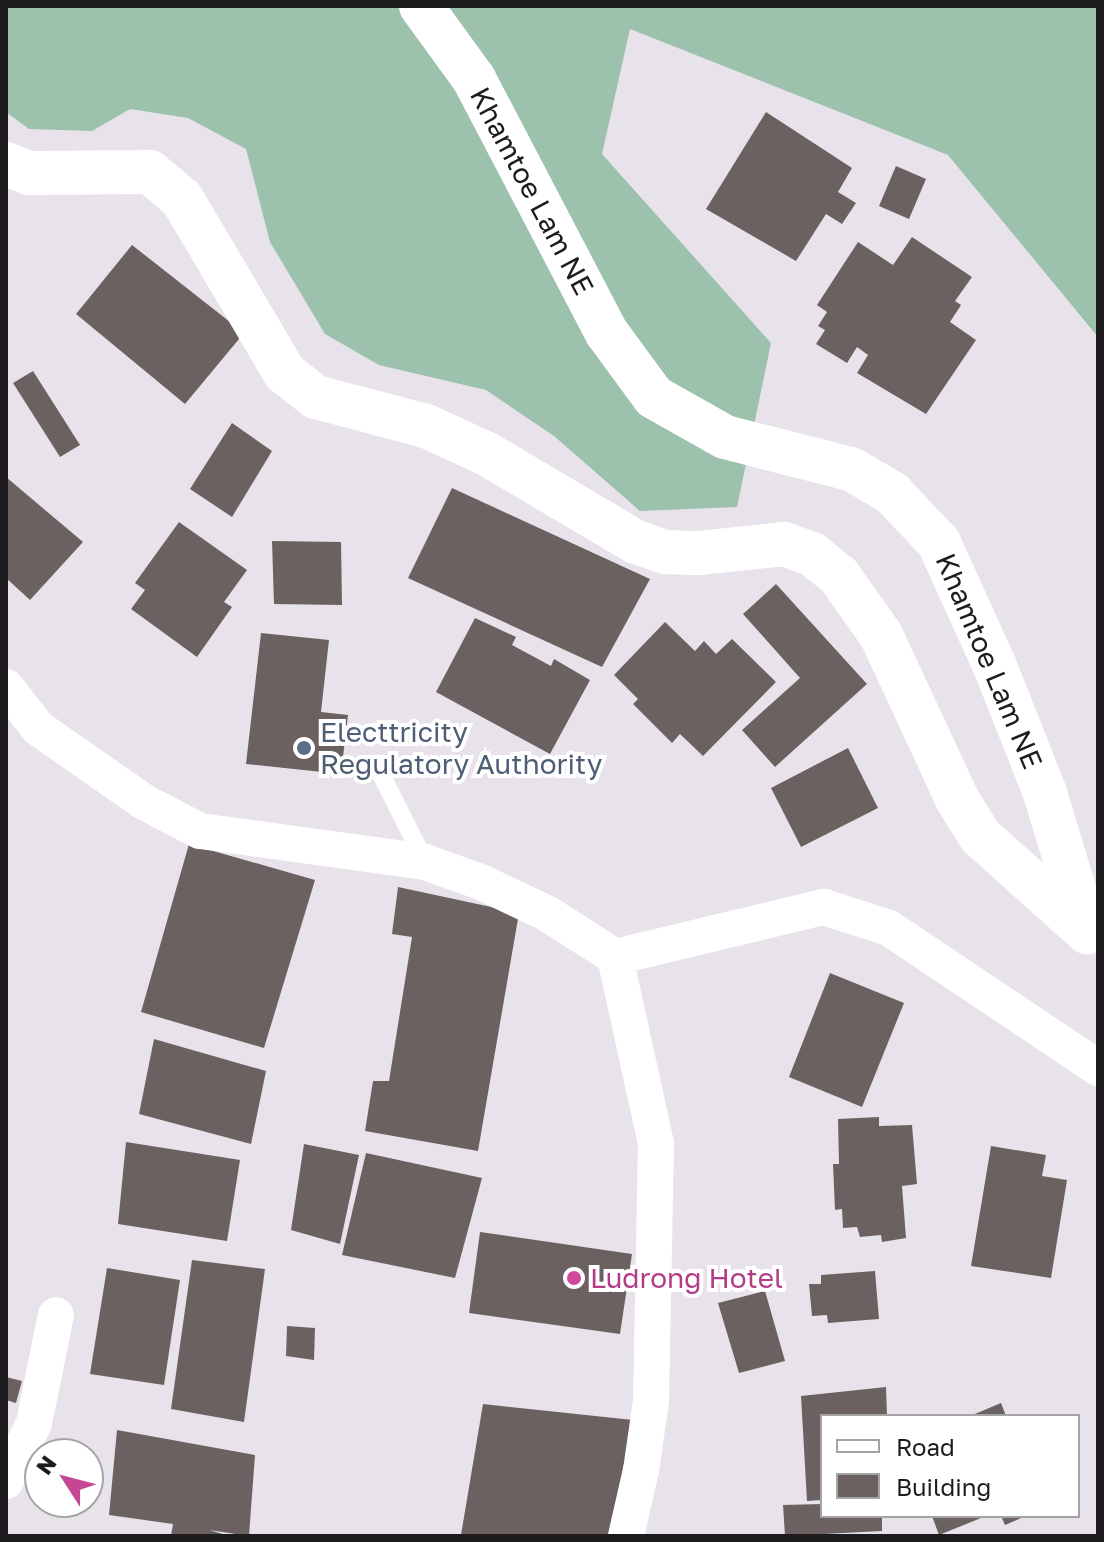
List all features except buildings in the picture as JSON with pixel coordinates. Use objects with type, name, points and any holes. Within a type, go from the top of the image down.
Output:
[{"type":"main road","name":"Khamtoe Lam NE","points":[[421,6],[474,79],[607,333],[654,397],[725,437],[851,469],[892,493],[939,543],[994,664],[1045,793],[1092,945]]},
{"type":"main road","points":[[6,164],[29,173],[150,172],[182,199],[285,373],[316,397],[426,426],[487,454],[636,542],[665,552],[699,553],[784,544],[812,554],[839,576],[881,635],[957,799],[980,836],[1092,945]]},
{"type":"street","points":[[6,687],[38,728],[144,802],[200,831],[425,862],[481,882],[548,914],[615,957],[656,1143],[651,1401],[641,1470],[626,1536]]},
{"type":"street","points":[[615,957],[824,907],[889,928],[1098,1068]]},
{"type":"street","points":[[6,1481],[34,1423],[56,1315]]},
{"type":"lane","points":[[382,776],[425,862]]},
{"type":"green space","points":[[6,6],[1098,6],[1098,337],[948,155],[630,29],[602,154],[771,343],[737,507],[640,511],[554,436],[486,390],[379,365],[325,334],[270,242],[246,149],[188,118],[130,109],[92,131],[29,129],[6,112]]},
{"type":"place","name":"Electtricity Regulatory Authority","points":[[304,748]]},
{"type":"place","name":"Ludrong Hotel","points":[[574,1278]]}]
